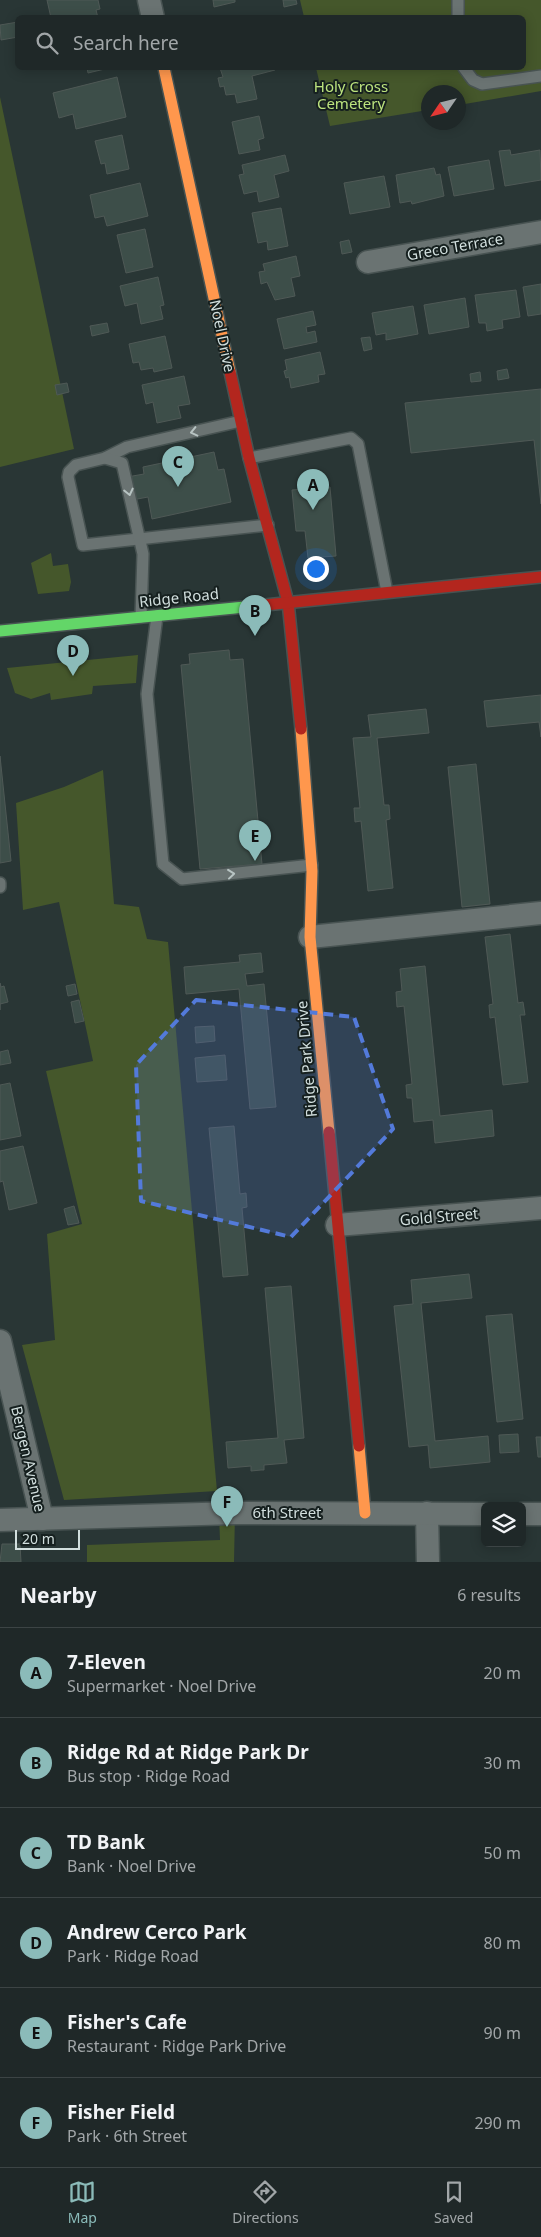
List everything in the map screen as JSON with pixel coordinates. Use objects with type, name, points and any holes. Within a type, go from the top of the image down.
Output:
[{"type":"street","points":[[149,0],[152,15]]},
{"type":"street","name":"Noel Drive","points":[[164,70],[249,458],[288,602]]},
{"type":"street","name":"Greco Terrace","points":[[368,262],[541,232]]},
{"type":"street","name":"Ridge Road","points":[[0,631],[541,577]]},
{"type":"street","name":"Ridge Park Drive","points":[[288,602],[298,685],[312,864],[310,937],[365,1514]]},
{"type":"street","points":[[310,937],[541,913]]},
{"type":"street","name":"Gold Street","points":[[337,1225],[541,1208]]},
{"type":"street","name":"Bergen Avenue","points":[[0,1341],[42,1519]]},
{"type":"street","name":"6th Street","points":[[0,1520],[235,1514],[481,1514]]},
{"type":"street","points":[[428,1514],[428,1562]]},
{"type":"street","points":[[526,1514],[541,1514]]},
{"type":"lane","points":[[458,0],[458,15]]},
{"type":"lane","points":[[466,70],[473,80],[482,84],[541,76]]},
{"type":"lane","points":[[241,421],[127,447],[105,458],[81,462],[69,472],[69,482],[83,545],[268,525]]},
{"type":"lane","points":[[249,458],[351,438],[358,444],[387,592]]},
{"type":"lane","points":[[127,447],[122,463],[143,554],[141,617]]},
{"type":"lane","points":[[105,458],[122,463]]},
{"type":"lane","points":[[157,616],[147,694],[156,808],[163,864],[182,879],[312,864]]},
{"type":"highlighted area","points":[[196,1000],[354,1017],[393,1129],[291,1237],[141,1201],[136,1065]]},
{"type":"green space","name":"Holy Cross Cemetery","points":[[300,0],[541,0],[541,91],[466,104],[466,85],[421,85],[421,111],[330,126],[316,70],[526,70],[526,15],[304,15]]},
{"type":"green space","points":[[0,97],[74,449],[0,467]]},
{"type":"green space","points":[[51,553],[53,566],[68,564],[71,582],[69,591],[38,594],[31,563]]},
{"type":"green space","points":[[138,655],[136,683],[93,686],[92,694],[51,700],[50,693],[31,699],[15,693],[7,668]]},
{"type":"green space","points":[[103,770],[114,904],[139,907],[147,939],[168,942],[217,1491],[64,1500],[22,1345],[55,1340],[47,1234],[82,1224],[46,1071],[93,1061],[59,902],[23,910],[16,803],[64,787]]},
{"type":"green space","points":[[235,1513],[234,1562],[87,1562],[87,1545],[220,1540],[219,1514]]},
{"type":"building","points":[[47,0],[98,0],[100,9],[96,10],[97,15],[50,15]]},
{"type":"building","points":[[213,0],[235,0],[235,2],[214,7]]},
{"type":"building","points":[[283,0],[296,0],[297,4],[284,7]]},
{"type":"building","points":[[15,22],[15,38],[1,40],[0,25]]},
{"type":"building","points":[[87,70],[101,70],[88,73]]},
{"type":"building","points":[[221,70],[275,70],[252,76],[257,99],[237,103],[235,94],[226,95],[224,86],[220,87],[218,78],[223,77]]},
{"type":"building","points":[[117,77],[126,117],[76,129],[73,114],[59,118],[53,93]]},
{"type":"building","points":[[259,116],[264,138],[258,140],[260,150],[239,154],[232,122]]},
{"type":"building","points":[[122,135],[129,169],[107,174],[105,163],[101,164],[95,141]]},
{"type":"building","points":[[510,150],[511,155],[540,150],[541,180],[505,186],[499,151]]},
{"type":"building","points":[[285,155],[289,171],[274,175],[279,197],[259,202],[257,191],[244,194],[239,175],[244,174],[242,165]]},
{"type":"building","points":[[489,160],[494,189],[454,196],[448,167]]},
{"type":"building","points":[[434,168],[436,175],[440,174],[444,196],[412,204],[411,201],[400,203],[396,175]]},
{"type":"building","points":[[384,176],[390,207],[350,214],[344,183]]},
{"type":"building","points":[[140,183],[148,216],[107,226],[104,216],[95,218],[90,195]]},
{"type":"building","points":[[281,208],[288,246],[268,250],[267,241],[258,243],[252,213]]},
{"type":"building","points":[[145,229],[153,267],[126,273],[117,235]]},
{"type":"building","points":[[349,240],[352,252],[342,254],[340,242]]},
{"type":"building","points":[[296,256],[300,276],[291,278],[295,296],[275,300],[267,282],[261,284],[259,272],[265,271],[263,264]]},
{"type":"building","points":[[158,277],[164,305],[160,306],[163,319],[141,324],[137,303],[125,306],[120,286]]},
{"type":"building","points":[[541,284],[541,314],[528,316],[523,287]]},
{"type":"building","points":[[516,290],[520,317],[502,320],[503,328],[487,331],[486,323],[479,323],[475,295]]},
{"type":"building","points":[[465,298],[469,327],[429,334],[424,305]]},
{"type":"building","points":[[413,306],[418,334],[386,340],[386,333],[376,335],[372,313]]},
{"type":"building","points":[[313,311],[316,325],[306,327],[307,333],[315,331],[317,342],[284,349],[277,319]]},
{"type":"building","points":[[107,323],[109,332],[92,336],[90,326]]},
{"type":"building","points":[[165,336],[172,368],[154,372],[153,368],[141,370],[139,362],[133,363],[129,344]]},
{"type":"building","points":[[370,337],[372,349],[364,351],[361,338]]},
{"type":"building","points":[[320,352],[325,374],[318,375],[319,382],[291,388],[289,377],[286,378],[284,371],[287,370],[285,360]]},
{"type":"building","points":[[507,369],[509,378],[498,380],[497,371]]},
{"type":"building","points":[[480,372],[481,381],[471,382],[470,374]]},
{"type":"building","points":[[184,376],[190,404],[178,406],[181,418],[157,423],[153,402],[146,404],[142,385]]},
{"type":"building","points":[[67,383],[69,392],[57,395],[55,385]]},
{"type":"building","points":[[541,389],[541,504],[534,440],[411,453],[405,403]]},
{"type":"building","points":[[214,452],[218,470],[224,469],[231,502],[152,519],[148,497],[132,500],[127,477],[144,474],[143,467]]},
{"type":"building","points":[[330,487],[336,556],[308,558],[305,531],[296,531],[292,490]]},
{"type":"building","points":[[229,650],[230,660],[243,659],[262,864],[200,869],[181,665],[190,664],[189,654]]},
{"type":"building","points":[[541,695],[541,737],[539,722],[487,727],[484,701]]},
{"type":"building","points":[[426,709],[429,733],[377,738],[384,805],[389,805],[390,819],[386,820],[393,888],[368,891],[361,821],[355,822],[354,808],[360,808],[353,738],[371,737],[368,715]]},
{"type":"building","points":[[0,756],[11,861],[0,863]]},
{"type":"building","points":[[476,764],[490,904],[462,907],[448,767]]},
{"type":"building","points":[[510,934],[518,1003],[523,1002],[525,1015],[520,1015],[528,1082],[503,1085],[495,1017],[490,1018],[489,1005],[493,1004],[485,937]]},
{"type":"building","points":[[261,953],[263,972],[245,974],[247,986],[264,984],[276,1107],[250,1109],[239,989],[186,994],[184,967],[240,962],[239,955]]},
{"type":"building","points":[[425,966],[440,1116],[492,1110],[494,1136],[435,1143],[433,1120],[414,1122],[412,1098],[407,1098],[406,1085],[412,1084],[404,1006],[397,1007],[396,992],[402,991],[400,969]]},
{"type":"building","points":[[0,983],[1,987],[4,986],[8,1002],[0,1004]]},
{"type":"building","points":[[75,984],[77,994],[68,996],[66,986]]},
{"type":"building","points":[[79,1000],[84,1021],[75,1023],[71,1002]]},
{"type":"building","points":[[214,1026],[215,1041],[196,1043],[195,1027]]},
{"type":"building","points":[[8,1050],[11,1063],[0,1065],[0,1052]]},
{"type":"building","points":[[225,1055],[227,1080],[197,1082],[195,1058]]},
{"type":"building","points":[[10,1083],[21,1136],[0,1140],[0,1085]]},
{"type":"building","points":[[234,1126],[240,1194],[246,1193],[247,1207],[242,1208],[248,1275],[223,1277],[209,1128]]},
{"type":"building","points":[[23,1146],[37,1203],[9,1210],[3,1181],[0,1182],[0,1151]]},
{"type":"building","points":[[74,1206],[79,1223],[68,1225],[64,1209]]},
{"type":"building","points":[[469,1274],[472,1298],[421,1303],[435,1441],[488,1436],[490,1462],[430,1468],[428,1445],[409,1447],[394,1306],[413,1304],[411,1280]]},
{"type":"building","points":[[291,1286],[304,1438],[284,1440],[287,1463],[264,1465],[264,1470],[251,1471],[251,1466],[228,1468],[226,1442],[278,1438],[265,1288]]},
{"type":"building","points":[[512,1314],[523,1419],[497,1422],[486,1316]]},
{"type":"building","points":[[518,1434],[519,1452],[500,1453],[499,1435]]},
{"type":"building","points":[[536,1437],[541,1437],[541,1457],[538,1457]]},
{"type":"building","points":[[2,1544],[20,1544],[21,1562],[0,1562]]},
{"type":"traffic: fast","points":[[0,631],[255,606]]},
{"type":"traffic: slow","points":[[164,70],[230,372]]},
{"type":"traffic: slow","points":[[301,729],[312,871],[310,937],[329,1132]]},
{"type":"traffic: slow","points":[[359,1446],[365,1513]]},
{"type":"traffic: jam","points":[[230,372],[249,458],[288,602],[301,729]]},
{"type":"traffic: jam","points":[[255,606],[541,577]]},
{"type":"traffic: jam","points":[[329,1132],[359,1446]]},
{"type":"place","name":"TD Bank","points":[[178,487]]},
{"type":"place","name":"7-Eleven","points":[[313,510]]},
{"type":"place","name":"Ridge Rd at Ridge Park Dr","points":[[255,636]]},
{"type":"place","name":"Andrew Cerco Park","points":[[73,676]]},
{"type":"place","name":"Fisher's Cafe","points":[[255,861]]},
{"type":"place","name":"Fisher Field","points":[[227,1527]]}]
